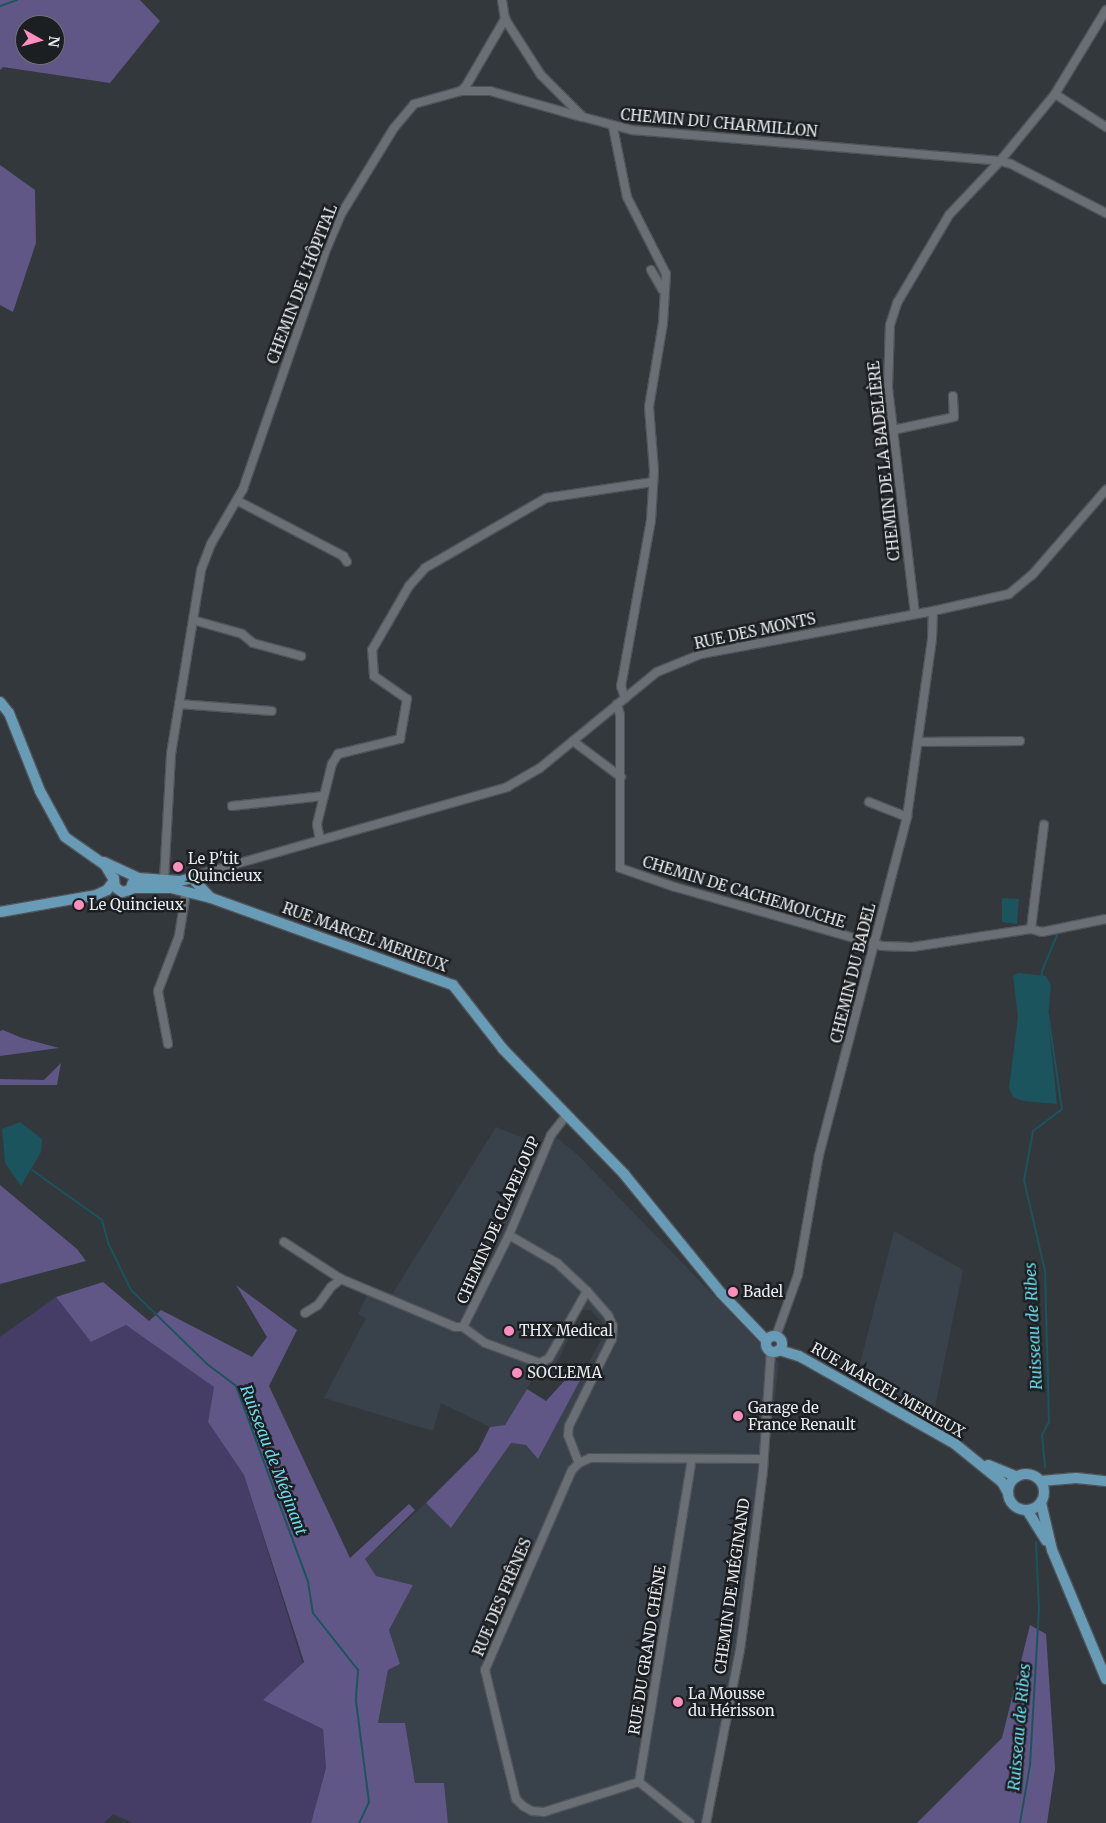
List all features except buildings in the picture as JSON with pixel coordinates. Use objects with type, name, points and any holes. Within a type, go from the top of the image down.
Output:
[{"type":"main road","points":[[0,702],[9,713],[40,790],[65,836],[100,862],[116,884]]},
{"type":"main road","name":"RUE MARCEL MERIEUX","points":[[100,862],[113,864],[127,874],[188,886],[211,898],[351,946],[452,985],[503,1049],[590,1142],[624,1174],[634,1191],[721,1293],[771,1338]]},
{"type":"main road","points":[[0,912],[96,895],[116,884],[127,874],[132,888]]},
{"type":"main road","name":"RUE MARCEL MERIEUX","points":[[116,884],[132,888],[188,886]]},
{"type":"main road","points":[[771,1338],[766,1346],[775,1351]]},
{"type":"main road","name":"RUE MARCEL MERIEUX","points":[[775,1351],[799,1356],[955,1444],[980,1462],[1002,1482],[1008,1493]]},
{"type":"main road","name":"RUE MARCEL MERIEUX","points":[[980,1462],[1017,1477]]},
{"type":"main road","points":[[1106,1481],[1073,1478],[1041,1481],[1032,1475],[1017,1477],[1008,1493],[1013,1504],[1027,1510],[1052,1550],[1102,1661],[1106,1680]]},
{"type":"main road","points":[[1027,1510],[1043,1499],[1053,1486],[1073,1478]]},
{"type":"main road","points":[[1041,1481],[1052,1550]]},
{"type":"street","name":"CHEMIN DU CHARMILLON","points":[[502,0],[505,18],[541,75],[582,117],[613,127],[1000,161],[1011,164],[1106,213]]},
{"type":"street","name":"CHEMIN DE LA BADELIÈRE","points":[[916,614],[893,430],[887,345],[897,303],[960,200],[1000,161],[1055,94],[1082,54],[1106,10]]},
{"type":"street","points":[[460,91],[472,78],[505,18]]},
{"type":"street","name":"CHEMIN DE L'HÔPITAL","points":[[164,880],[171,754],[201,570],[212,544],[238,501],[310,291],[340,216],[394,128],[412,106],[460,91],[490,91],[582,117]]},
{"type":"street","points":[[1055,94],[1106,127]]},
{"type":"street","points":[[613,127],[627,197],[663,264],[666,289],[649,407],[653,482],[644,566],[621,686],[625,698]]},
{"type":"street","points":[[651,270],[662,289],[666,289]]},
{"type":"street","points":[[893,430],[954,417],[953,396]]},
{"type":"street","points":[[320,840],[317,824],[332,764],[338,754],[400,739],[407,699],[374,676],[372,650],[409,586],[425,568],[546,498],[653,482]]},
{"type":"street","name":"RUE DES MONTS","points":[[188,886],[207,872],[507,787],[540,768],[657,672],[701,654],[933,612],[1009,594],[1032,574],[1106,490]]},
{"type":"street","points":[[238,501],[343,556],[347,562]]},
{"type":"street","name":"CHEMIN DU BADEL","points":[[771,1338],[798,1275],[818,1154],[907,817],[933,612]]},
{"type":"street","points":[[193,620],[242,634],[253,643],[301,656]]},
{"type":"street","points":[[179,704],[272,711]]},
{"type":"street","name":"CHEMIN DE CACHEMOUCHE","points":[[617,704],[621,777],[620,868],[675,888],[874,945]]},
{"type":"street","points":[[573,741],[621,777]]},
{"type":"street","points":[[918,742],[1020,741]]},
{"type":"street","points":[[232,806],[323,796]]},
{"type":"street","points":[[868,802],[907,817]]},
{"type":"street","points":[[1031,929],[1044,825]]},
{"type":"street","points":[[168,1044],[158,991],[180,931],[188,886]]},
{"type":"street","points":[[874,945],[912,947],[1031,929],[1042,932],[1106,920]]},
{"type":"street","name":"CHEMIN DE CLAPELOUP","points":[[284,1242],[341,1279],[455,1327],[463,1327],[509,1235],[550,1135],[566,1116]]},
{"type":"street","points":[[509,1235],[556,1263],[587,1291],[608,1315],[614,1326],[612,1339],[569,1426],[568,1436],[579,1462],[590,1458],[762,1459]]},
{"type":"street","points":[[305,1313],[318,1305],[331,1286],[341,1279]]},
{"type":"street","points":[[463,1327],[485,1343],[540,1363],[549,1358],[587,1291]]},
{"type":"street","name":"CHEMIN DE MÉGINAND","points":[[706,1823],[740,1650],[775,1351]]},
{"type":"street","name":"RUE DU GRAND CHÊNE","points":[[639,1782],[692,1459]]},
{"type":"street","name":"RUE DES FRÊNES","points":[[579,1462],[572,1470],[485,1670],[516,1799],[523,1806],[532,1811],[544,1812],[639,1782]]},
{"type":"street","points":[[639,1782],[690,1823]]},
{"type":"shaded area","points":[[0,0],[140,0],[160,21],[110,83],[3,67],[0,70]]},
{"type":"shaded area","points":[[0,165],[35,190],[36,243],[13,312],[0,305]]},
{"type":"shaded area","points":[[3,1030],[22,1038],[59,1048],[0,1056],[0,1031]]},
{"type":"shaded area","points":[[61,1063],[57,1085],[0,1085],[0,1079],[44,1080]]},
{"type":"shaded area","points":[[496,1127],[551,1149],[556,1137],[578,1155],[779,1363],[745,1652],[711,1823],[448,1823],[444,1783],[415,1783],[405,1724],[378,1723],[388,1670],[400,1664],[389,1630],[413,1585],[376,1576],[365,1559],[426,1503],[452,1527],[511,1443],[526,1445],[538,1458],[603,1336],[602,1322],[590,1310],[582,1310],[554,1369],[537,1372],[505,1425],[490,1427],[441,1403],[433,1431],[324,1398],[366,1318],[358,1314],[370,1290],[385,1296],[393,1293]]},
{"type":"shaded area","points":[[0,1185],[77,1249],[86,1261],[0,1284]]},
{"type":"shaded area","points":[[894,1231],[963,1270],[931,1427],[855,1383]]},
{"type":"shaded area","points":[[103,1282],[149,1321],[161,1310],[252,1357],[267,1337],[236,1285],[297,1330],[269,1386],[350,1558],[409,1504],[415,1510],[365,1559],[376,1576],[413,1585],[389,1630],[400,1664],[388,1670],[378,1723],[405,1723],[415,1783],[444,1783],[448,1823],[311,1823],[326,1768],[323,1729],[263,1700],[304,1662],[244,1475],[208,1422],[214,1387],[126,1325],[91,1342],[56,1297]]},
{"type":"shaded area","points":[[56,1297],[91,1342],[126,1325],[215,1387],[208,1422],[244,1475],[323,1729],[326,1768],[311,1823],[133,1823],[113,1814],[104,1823],[0,1823],[0,1337]]},
{"type":"shaded area","points":[[577,1367],[585,1371],[538,1459],[526,1445],[511,1443],[451,1528],[426,1503],[478,1451],[490,1427],[505,1425],[527,1389],[546,1401]]},
{"type":"shaded area","points":[[1030,1625],[1046,1634],[1055,1769],[1047,1823],[917,1823],[1002,1738]]},
{"type":"water","points":[[1002,898],[1019,899],[1017,924],[1002,922]]},
{"type":"water","points":[[1018,973],[1046,976],[1051,985],[1048,1018],[1057,1104],[1023,1101],[1013,1097],[1009,1088],[1018,1017],[1013,976]]},
{"type":"water","points":[[20,1122],[42,1139],[41,1152],[21,1186],[5,1163],[2,1129]]},
{"type":"waterway","points":[[0,6],[17,0]]},
{"type":"waterway","name":"Ruisseau de Ribes","points":[[1042,978],[1042,971],[1058,933]]},
{"type":"waterway","name":"Ruisseau de Ribes","points":[[1045,1467],[1042,1435],[1049,1422],[1045,1271],[1024,1180],[1033,1131],[1062,1109],[1048,1014]]},
{"type":"waterway","name":"Ruisseau de Méginant","points":[[32,1170],[102,1220],[108,1243],[131,1290],[207,1364],[236,1386],[308,1582],[313,1613],[358,1670],[356,1701],[369,1802],[359,1823]]},
{"type":"waterway","name":"Ruisseau de Ribes","points":[[1020,1823],[1030,1765],[1039,1608],[1036,1542]]},
{"type":"place","name":"Le P'tit Quincieux","points":[[178,867]]},
{"type":"place","name":"Le Quincieux","points":[[79,905]]},
{"type":"place","name":"Badel","points":[[733,1292]]},
{"type":"place","name":"THX Medical","points":[[509,1331]]},
{"type":"place","name":"SOCLEMA","points":[[517,1373]]},
{"type":"place","name":"Garage de France Renault","points":[[738,1416]]},
{"type":"place","name":"La Mousse du Hérisson","points":[[678,1702]]}]
